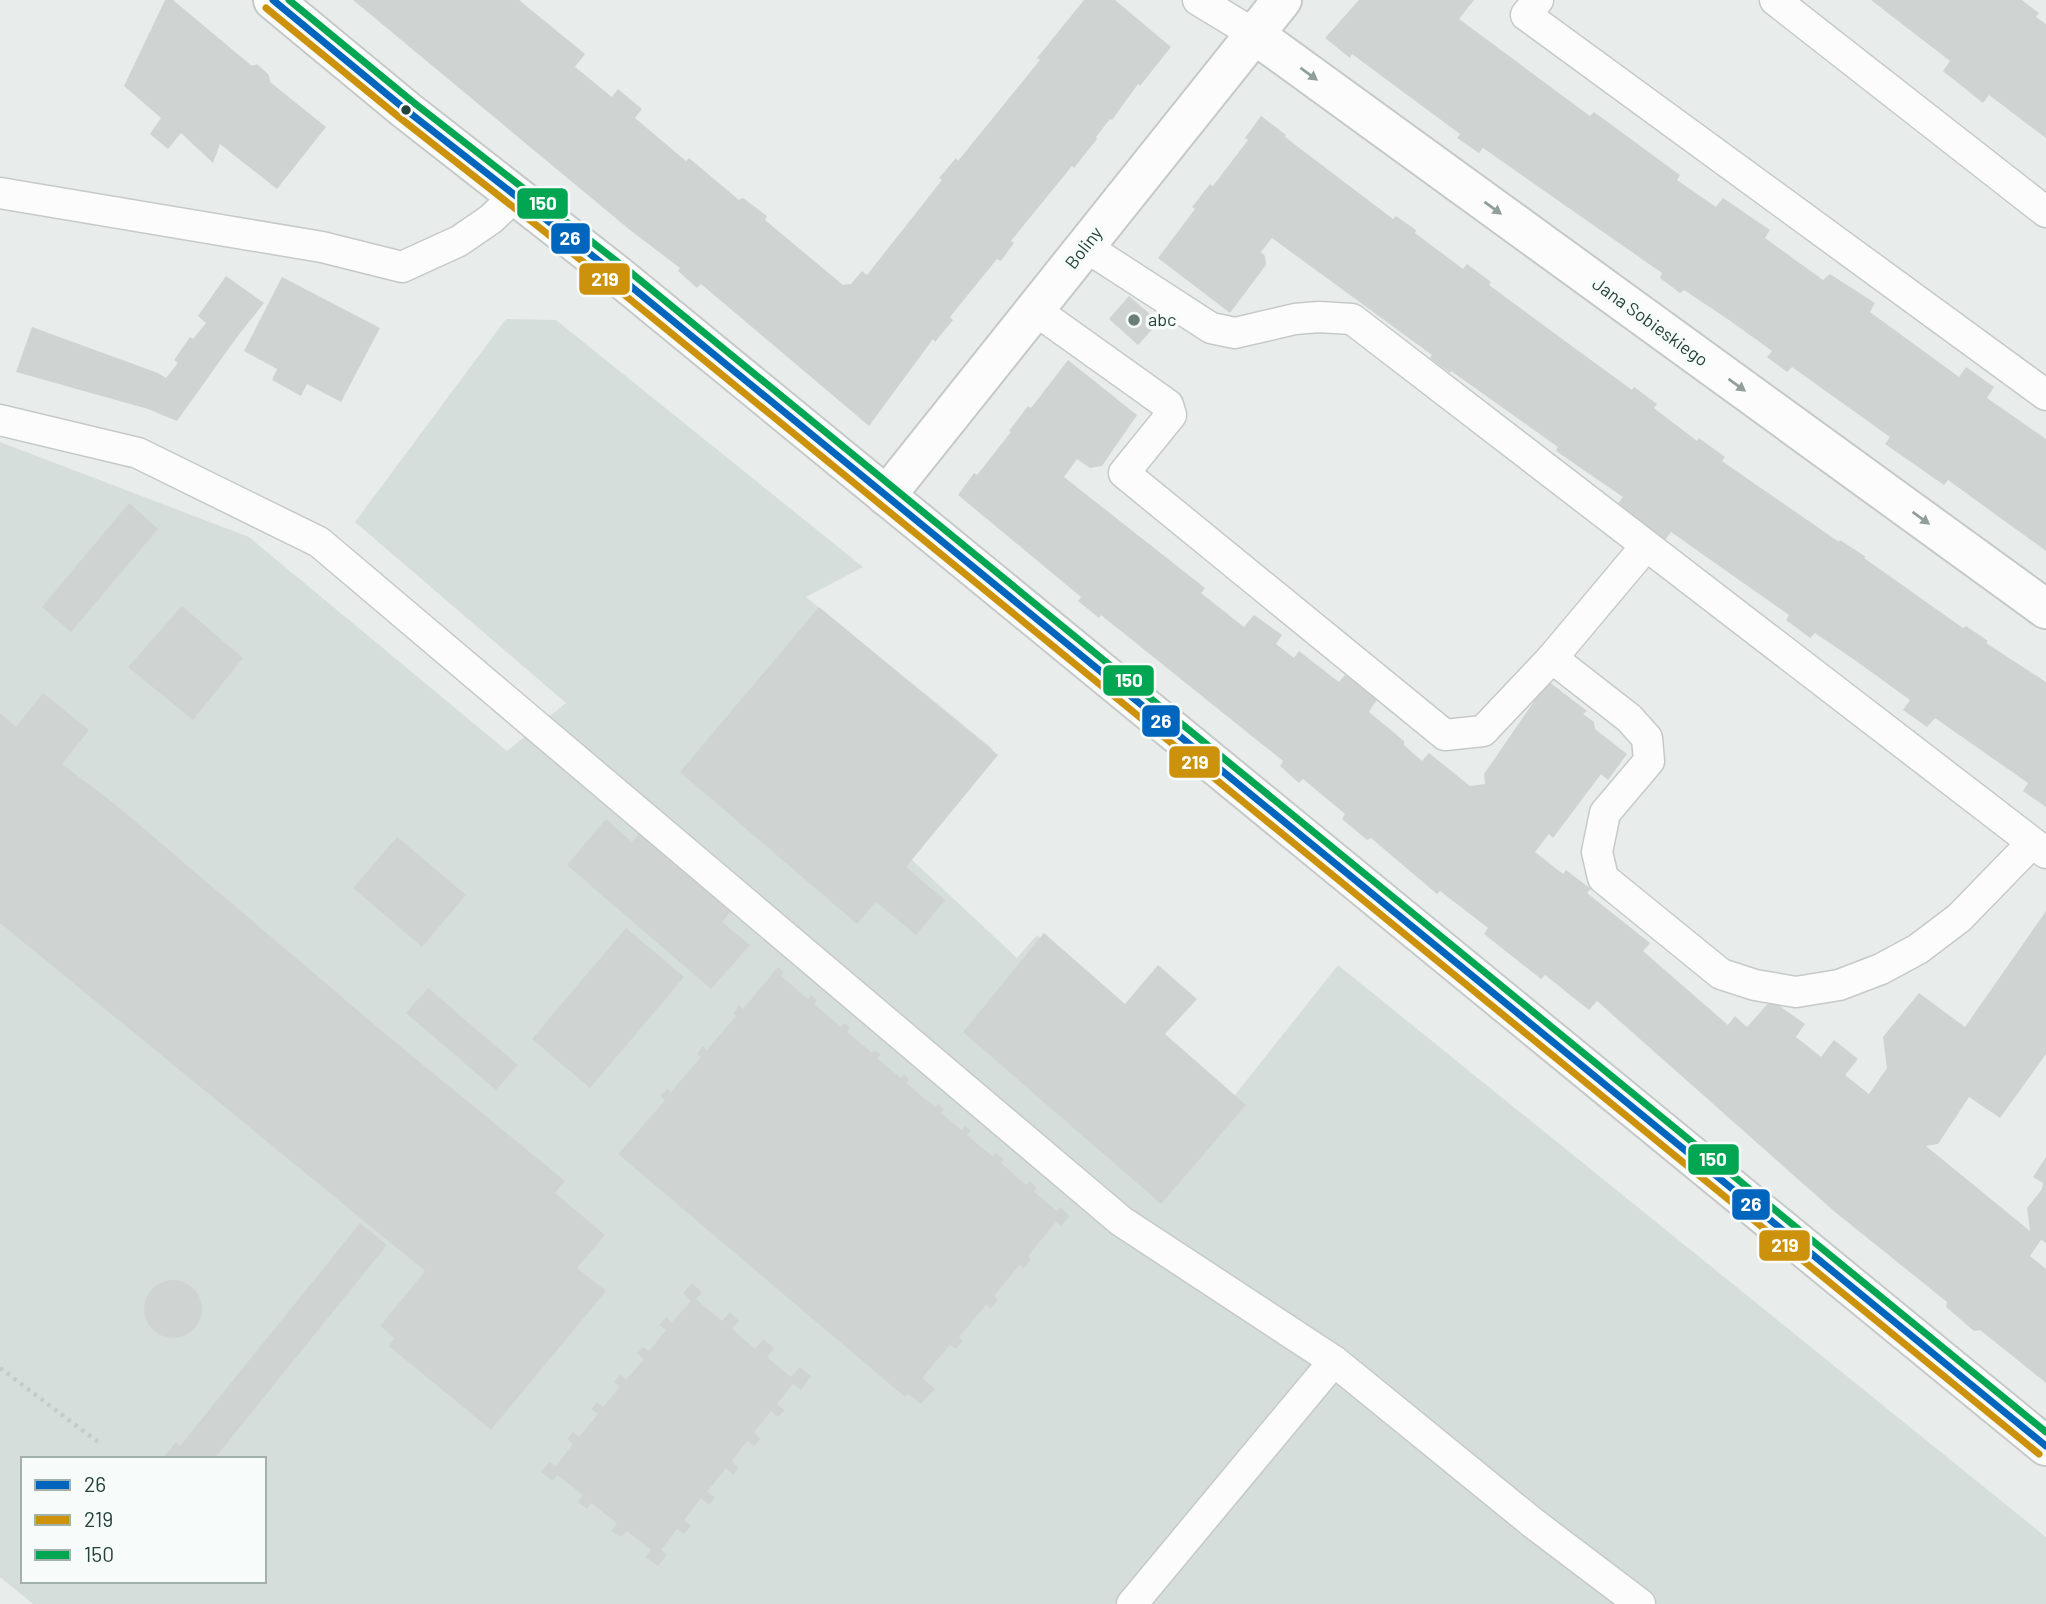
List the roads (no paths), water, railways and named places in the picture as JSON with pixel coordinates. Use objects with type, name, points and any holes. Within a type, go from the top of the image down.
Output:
[{"type":"street","points":[[273,0],[617,275],[2046,1446]]},
{"type":"street","name":"Boliny","points":[[886,496],[1282,0]]},
{"type":"street","name":"Jana Sobieskiego","points":[[1254,34],[2046,609]]},
{"type":"lane","points":[[1198,0],[1254,34]]},
{"type":"lane","points":[[1538,0],[1526,15],[2046,395]]},
{"type":"lane","points":[[1775,0],[2046,212]]},
{"type":"lane","points":[[0,193],[322,247],[402,267],[459,241],[491,219],[515,196]]},
{"type":"lane","points":[[1086,247],[1212,328],[1235,333],[1295,319],[1352,319],[2039,848],[1959,918],[1918,949],[1881,969],[1839,985],[1796,992],[1755,985],[1721,974],[1603,878],[1597,852],[1605,813],[1648,761],[1647,738],[1629,718],[1552,658]]},
{"type":"lane","points":[[1035,310],[1168,405],[1171,415],[1124,474],[1445,735],[1483,731],[1552,658],[1646,546]]},
{"type":"lane","points":[[0,420],[138,453],[319,542],[1121,1221],[1334,1362],[1533,1523],[1640,1604]]},
{"type":"lane","points":[[1132,1604],[1334,1362]]},
{"type":"place","name":"abc","points":[[1134,320]]}]
